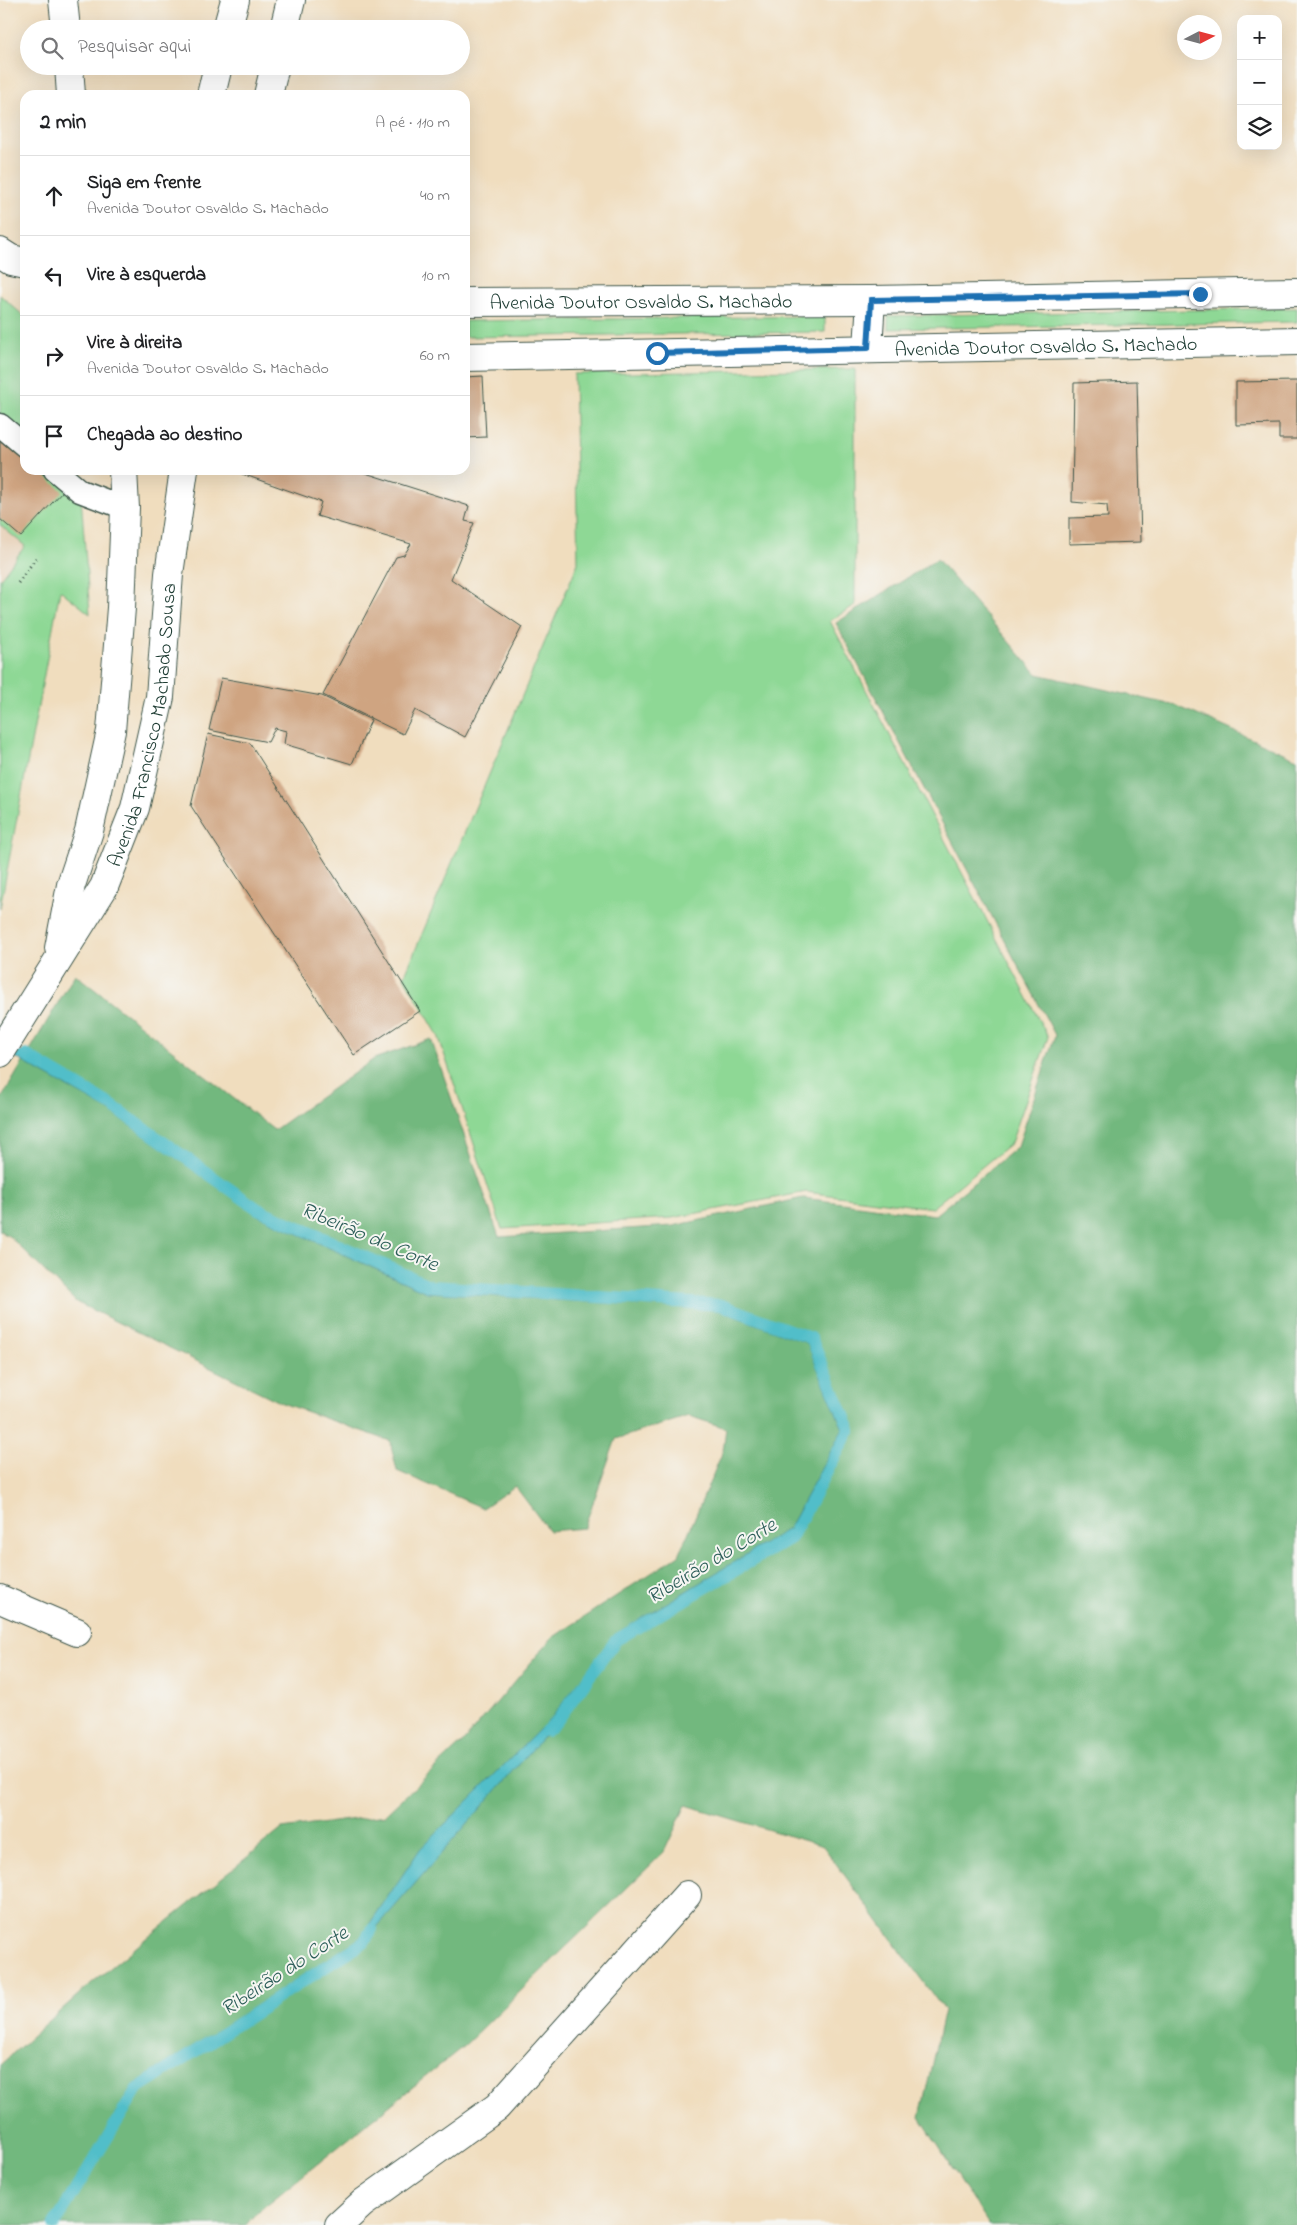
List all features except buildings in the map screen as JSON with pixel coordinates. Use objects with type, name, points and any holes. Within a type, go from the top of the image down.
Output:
[{"type":"street","points":[[63,0],[65,20]]},
{"type":"street","points":[[230,20],[234,0]]},
{"type":"street","points":[[286,20],[291,0]]},
{"type":"street","points":[[70,75],[71,90]]},
{"type":"street","points":[[212,90],[216,75]]},
{"type":"street","points":[[269,90],[273,75]]},
{"type":"street","name":"Avenida Doutor Osvaldo S. Machado","points":[[470,302],[871,300],[1297,292]]},
{"type":"street","points":[[868,348],[871,300]]},
{"type":"street","name":"Avenida Doutor Osvaldo S. Machado","points":[[470,357],[1297,341]]},
{"type":"street","name":"Avenida Francisco Machado Sousa","points":[[56,964],[71,885],[88,831],[111,730],[121,608],[125,508],[123,475]]},
{"type":"street","name":"Avenida Francisco Machado Sousa","points":[[0,1053],[104,887],[135,808],[160,697],[169,574],[183,475]]},
{"type":"street","points":[[0,1599],[78,1632]]},
{"type":"street","points":[[339,2225],[363,2202],[497,2107],[687,1895]]},
{"type":"lane","points":[[0,426],[20,442]]},
{"type":"lane","points":[[61,475],[80,491],[125,508]]},
{"type":"path","points":[[18,583],[36,558]]},
{"type":"shaded area","points":[[0,525],[25,546],[0,578]]},
{"type":"green space","points":[[0,295],[20,313],[20,475],[79,475],[90,614],[60,590],[0,908],[0,579],[25,546],[0,525]]},
{"type":"green space","points":[[1297,308],[1297,322],[888,329],[888,316]]},
{"type":"green space","points":[[825,316],[825,332],[470,337],[470,321]]},
{"type":"green space","points":[[855,369],[855,605],[830,621],[1048,1037],[1011,1143],[932,1208],[806,1192],[672,1218],[502,1229],[438,1035],[404,977],[578,563],[574,374]]},
{"type":"green space","points":[[937,559],[1037,674],[1177,706],[1297,759],[1297,2225],[989,2225],[920,2117],[944,2010],[823,1846],[686,1805],[664,1852],[465,2045],[255,2214],[246,2225],[0,2225],[0,2065],[88,1986],[282,1829],[385,1815],[462,1743],[552,1638],[679,1555],[723,1451],[726,1428],[689,1416],[616,1439],[584,1528],[549,1531],[515,1486],[483,1508],[397,1471],[390,1441],[282,1403],[76,1302],[10,1237],[0,1231],[0,1101],[75,974],[274,1130],[374,1059],[431,1039],[499,1237],[673,1226],[803,1198],[935,1215],[1018,1146],[1055,1035],[836,623]]},
{"type":"water","points":[[0,1040],[111,1105],[258,1209],[431,1286],[721,1305],[811,1338],[850,1429],[791,1538],[616,1640],[557,1721],[364,1942],[137,2089],[54,2225],[48,2225],[133,2085],[360,1938],[420,1849],[552,1717],[614,1635],[788,1529],[843,1429],[807,1343],[718,1310],[426,1292],[259,1216],[108,1110],[0,1049]]},
{"type":"waterway","name":"Ribeirão do Corte","points":[[26,1055],[111,1105],[258,1209],[431,1286],[721,1305],[811,1338],[850,1429],[791,1538],[616,1640],[557,1721],[546,1731]]},
{"type":"waterway","name":"Ribeirão do Corte","points":[[54,2225],[137,2089],[364,1942],[372,1929]]},
{"type":"route","points":[[657,353],[868,348],[871,300],[1200,294]]}]
